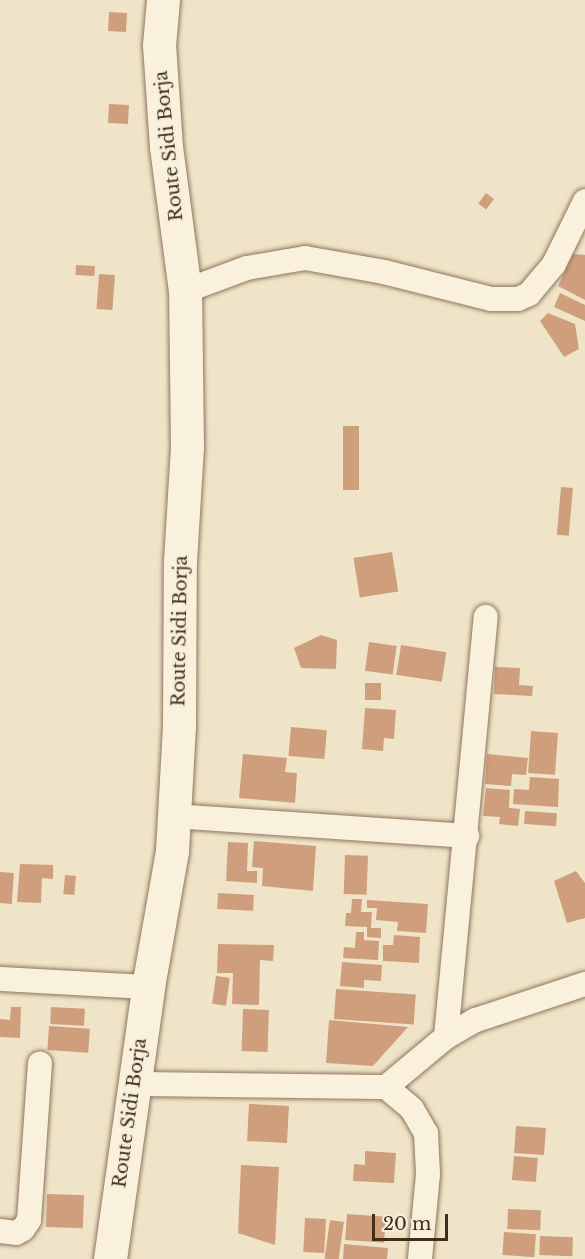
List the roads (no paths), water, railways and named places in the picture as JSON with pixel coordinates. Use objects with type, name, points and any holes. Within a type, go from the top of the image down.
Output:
[{"type":"street","name":"Route Sidi Borja","points":[[110,1259],[148,987],[172,851],[179,727],[180,561],[187,448],[185,291],[166,135],[159,45],[163,0]]},
{"type":"street","points":[[185,291],[255,266],[305,258],[384,272],[491,299],[518,299],[529,294],[554,264],[585,201]]},
{"type":"street","points":[[446,1037],[467,836],[486,617]]},
{"type":"street","points":[[174,816],[467,836]]},
{"type":"street","points":[[0,979],[148,987]]},
{"type":"street","points":[[386,1087],[446,1037],[476,1020],[514,1005],[585,984]]},
{"type":"street","points":[[0,1231],[16,1233],[23,1229],[29,1220],[40,1063]]},
{"type":"street","points":[[134,1084],[386,1087],[412,1109],[426,1133],[428,1174],[420,1259]]}]
